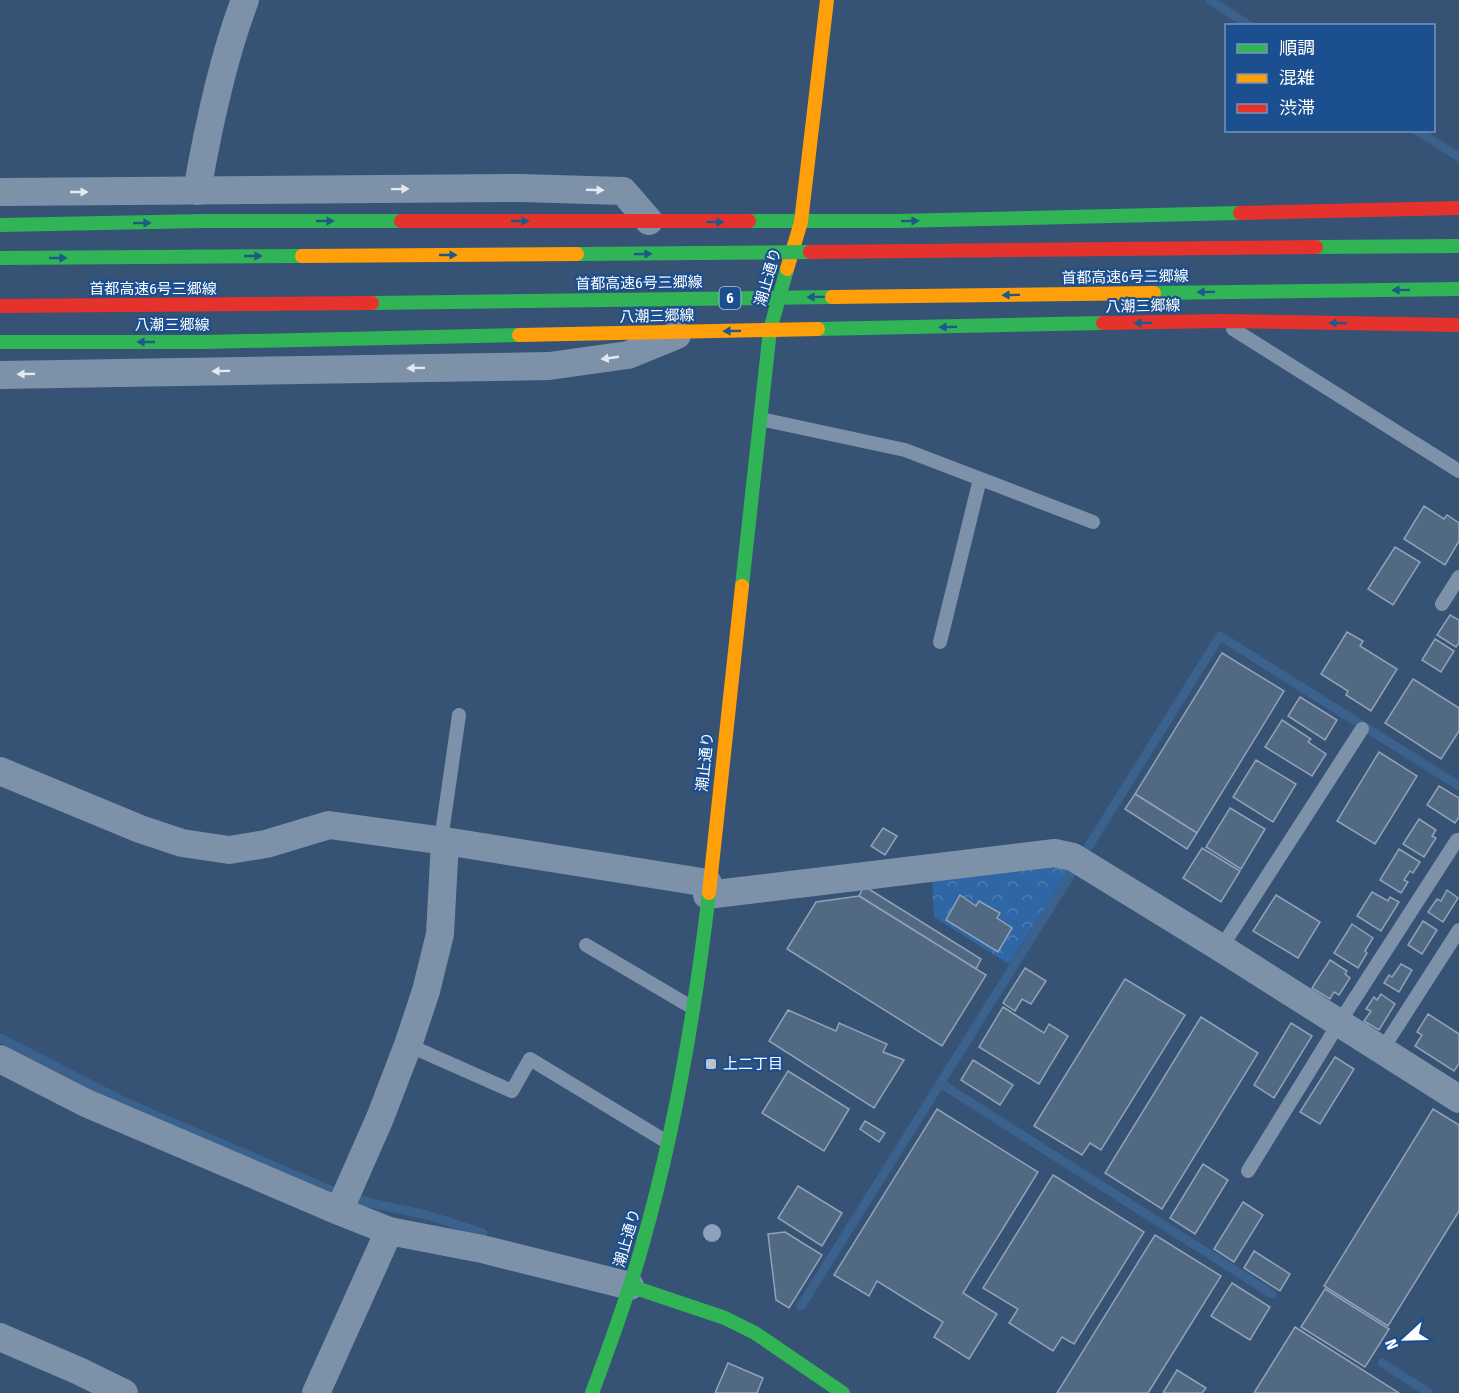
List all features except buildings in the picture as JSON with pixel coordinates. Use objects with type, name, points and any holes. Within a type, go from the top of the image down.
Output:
[{"type":"main road","name":"潮止通り","points":[[827,0],[801,222],[770,330],[694,1009],[668,1142],[630,1286],[724,1318],[755,1333],[808,1382],[843,1393]]},
{"type":"main road","points":[[0,225],[204,221],[897,221],[1459,208]]},
{"type":"main road","name":"首都高速6号三郷線","points":[[0,258],[1459,246]]},
{"type":"main road","name":"首都高速6号三郷線","points":[[0,306],[1459,289]]},
{"type":"main road","name":"八潮三郷線","points":[[0,342],[204,342],[1221,321],[1459,325]]},
{"type":"main road","points":[[592,1393],[630,1286]]},
{"type":"street","points":[[197,191],[207,138],[236,25],[245,0]]},
{"type":"street","points":[[0,192],[508,188],[623,191],[650,221]]},
{"type":"street","points":[[0,375],[549,366],[628,356],[685,332]]},
{"type":"street","points":[[0,771],[140,829],[182,843],[229,850],[266,844],[329,825],[443,841],[708,889],[1055,853],[1073,857],[1459,1099]]},
{"type":"street","points":[[339,1211],[380,1118],[426,991],[440,934],[443,841]]},
{"type":"street","points":[[0,1059],[86,1103],[389,1231],[482,1249],[630,1286]]},
{"type":"street","points":[[316,1393],[389,1231]]},
{"type":"street","points":[[0,1337],[124,1393]]},
{"type":"lane","points":[[1221,321],[1459,471]]},
{"type":"lane","points":[[761,419],[905,450],[1093,522]]},
{"type":"lane","points":[[940,642],[980,479]]},
{"type":"lane","points":[[1442,604],[1459,577]]},
{"type":"lane","points":[[443,841],[459,715]]},
{"type":"lane","points":[[1221,948],[1362,729]]},
{"type":"lane","points":[[1248,1171],[1457,840]]},
{"type":"lane","points":[[1382,1050],[1459,930]]},
{"type":"lane","points":[[586,945],[694,1009]]},
{"type":"lane","points":[[408,1045],[512,1090],[530,1059],[668,1142]]},
{"type":"green space","points":[[1060,862],[1070,868],[1009,964],[934,917],[932,877]]},
{"type":"waterway","points":[[1210,0],[1247,24]]},
{"type":"waterway","points":[[1419,132],[1459,157]]},
{"type":"waterway","points":[[1087,849],[1220,636],[1459,786]]},
{"type":"waterway","points":[[801,1306],[1073,871]]},
{"type":"waterway","points":[[0,1038],[129,1104],[332,1191],[366,1202],[427,1215],[483,1233]]},
{"type":"waterway","points":[[940,1083],[1272,1294]]},
{"type":"waterway","points":[[1382,1363],[1429,1393]]},
{"type":"traffic: fast","points":[[749,221],[897,221],[1240,213]]},
{"type":"traffic: fast","points":[[0,225],[204,221],[401,221]]},
{"type":"traffic: fast","points":[[1316,247],[1459,246]]},
{"type":"traffic: fast","points":[[577,254],[810,252]]},
{"type":"traffic: fast","points":[[0,258],[302,256]]},
{"type":"traffic: fast","points":[[742,586],[770,330],[787,269]]},
{"type":"traffic: fast","points":[[1154,293],[1459,289]]},
{"type":"traffic: fast","points":[[372,303],[832,297]]},
{"type":"traffic: fast","points":[[818,329],[1103,323]]},
{"type":"traffic: fast","points":[[0,342],[204,342],[519,335]]},
{"type":"traffic: fast","points":[[592,1393],[631,1283],[654,1203],[683,1071],[709,893]]},
{"type":"traffic: fast","points":[[630,1286],[725,1318],[755,1333],[843,1393]]},
{"type":"traffic: slow","points":[[787,269],[801,222],[827,0]]},
{"type":"traffic: slow","points":[[302,256],[577,254]]},
{"type":"traffic: slow","points":[[832,297],[1154,293]]},
{"type":"traffic: slow","points":[[519,335],[818,329]]},
{"type":"traffic: slow","points":[[709,893],[742,586]]},
{"type":"traffic: jam","points":[[1240,213],[1459,208]]},
{"type":"traffic: jam","points":[[401,221],[749,221]]},
{"type":"traffic: jam","points":[[810,252],[1316,247]]},
{"type":"traffic: jam","points":[[0,306],[372,303]]},
{"type":"traffic: jam","points":[[1103,323],[1221,321],[1459,325]]},
{"type":"place","name":"上二丁目","points":[[711,1064]]}]
